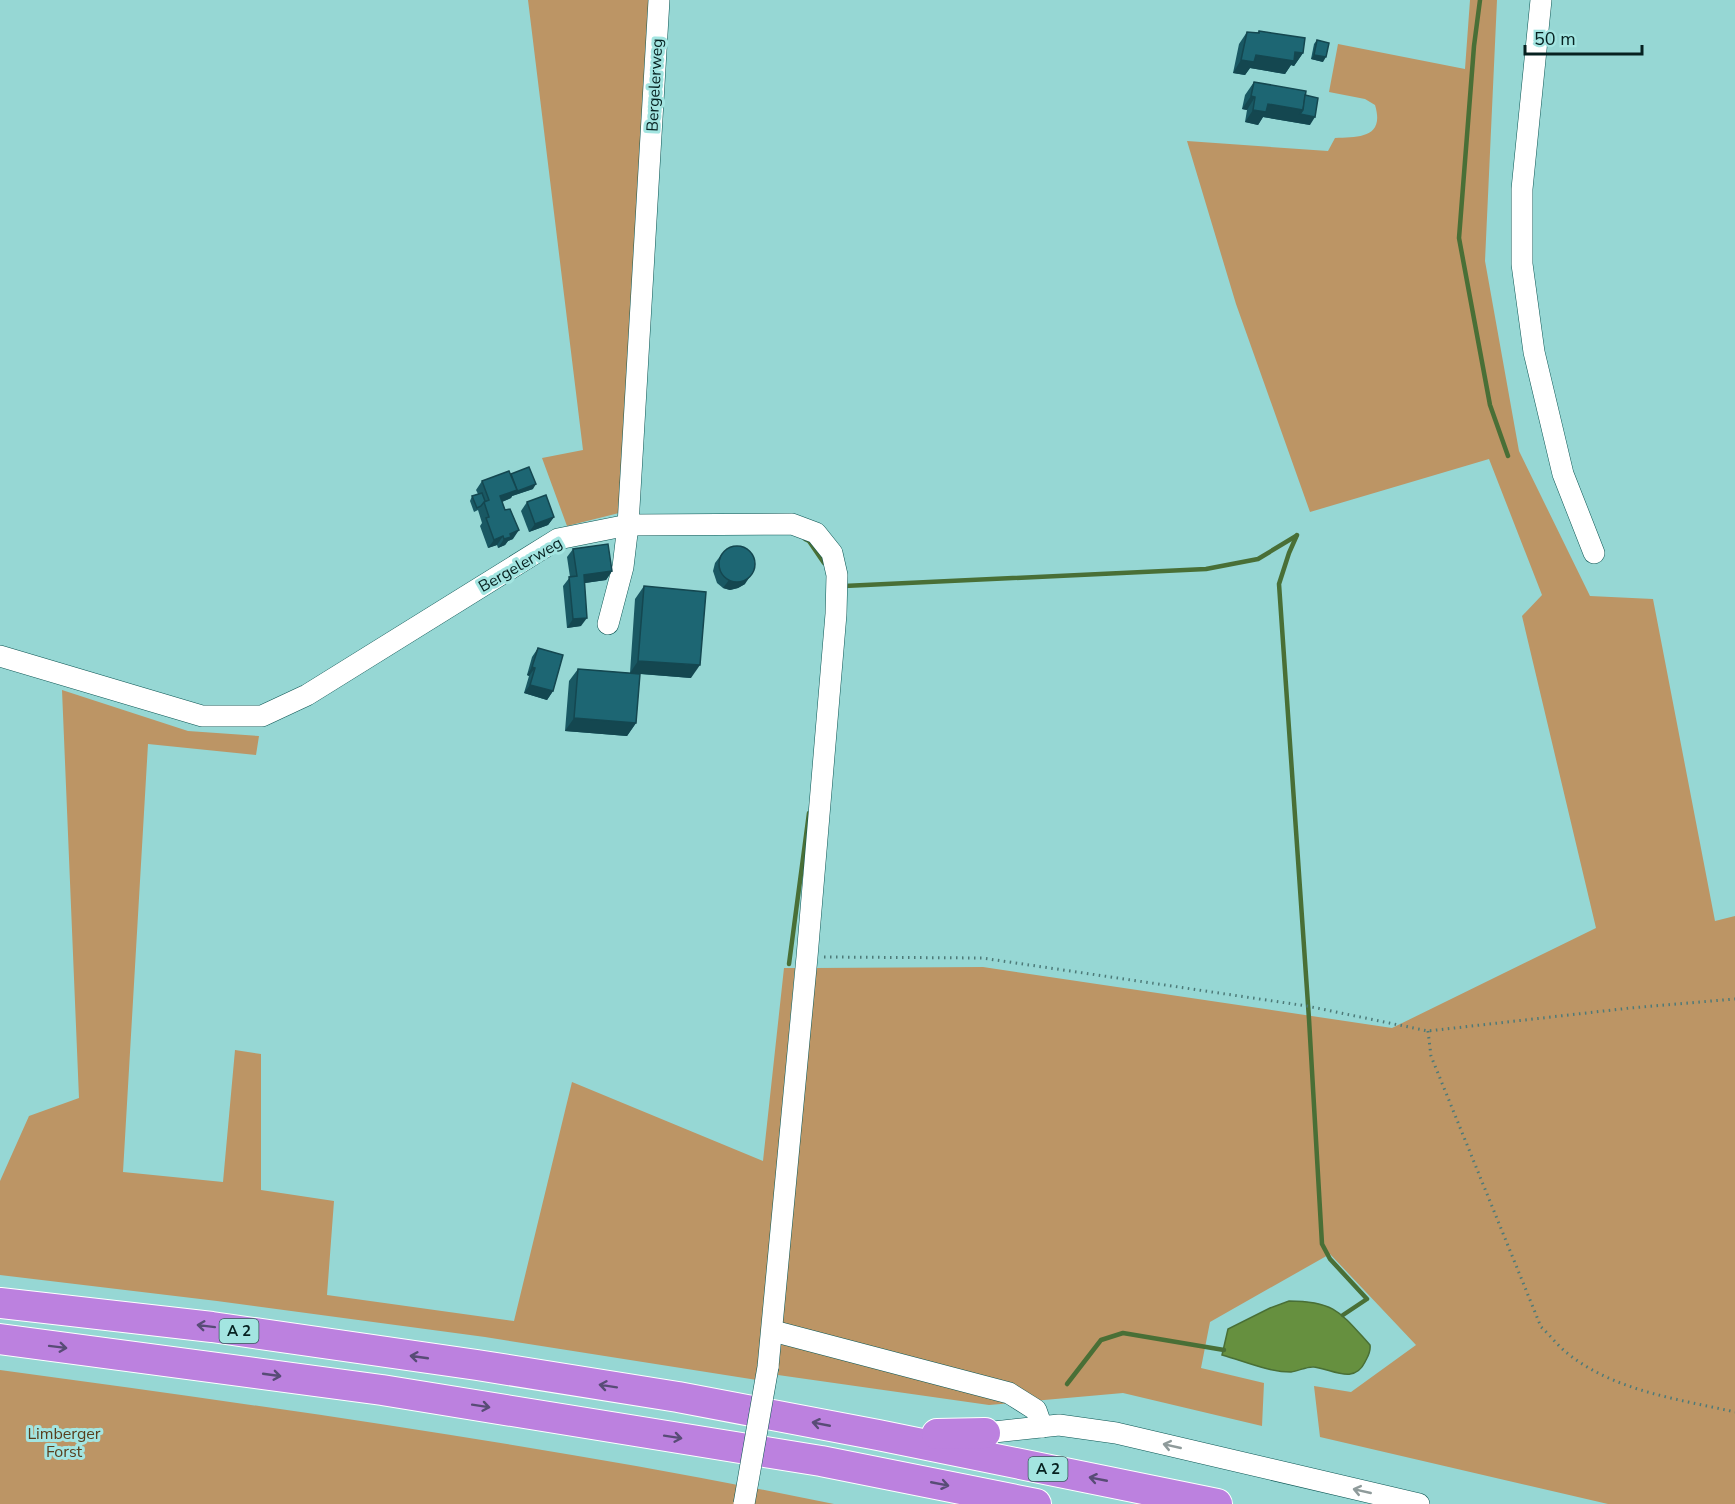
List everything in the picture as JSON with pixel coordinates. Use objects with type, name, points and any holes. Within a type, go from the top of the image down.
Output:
[{"type":"highway","name":"A 2","points":[[0,1303],[212,1327],[477,1365],[678,1398],[878,1435],[1217,1504]]},
{"type":"highway","name":"A 2","points":[[0,1339],[382,1390],[821,1461],[1036,1504]]},
{"type":"highway","points":[[878,1435],[985,1433]]},
{"type":"highway","points":[[821,1461],[930,1504]]},
{"type":"street","name":"Bergelerweg","points":[[0,657],[202,716],[262,716],[307,695],[558,539],[628,525],[659,0]]},
{"type":"street","points":[[1540,0],[1522,189],[1522,264],[1534,352],[1563,474],[1594,553]]},
{"type":"street","points":[[608,624],[623,567],[628,525],[792,524],[816,533],[832,553],[837,575],[836,614],[773,1331],[744,1504]]},
{"type":"street","points":[[773,1331],[1009,1394],[1036,1410],[1042,1427]]},
{"type":"street","points":[[985,1433],[1059,1425],[1116,1433],[1419,1504]]},
{"type":"path","points":[[807,957],[982,958],[1307,1006],[1428,1031],[1630,1008],[1735,999]]},
{"type":"path","points":[[1428,1031],[1431,1056],[1542,1327],[1567,1353],[1601,1374],[1640,1390],[1735,1412]]},
{"type":"green space","points":[[528,0],[652,0],[619,513],[567,526],[542,458],[583,450]]},
{"type":"green space","points":[[1470,0],[1497,0],[1485,261],[1519,451],[1590,596],[1653,599],[1715,921],[1735,916],[1735,1504],[1608,1504],[1320,1437],[1314,1386],[1351,1392],[1416,1345],[1330,1254],[1210,1322],[1201,1368],[1264,1383],[1262,1426],[1123,1393],[989,1405],[778,1375],[814,968],[983,967],[1392,1028],[1596,928],[1522,616],[1542,595],[1489,459],[1310,512],[1236,304],[1187,141],[1328,151],[1335,138],[1368,134],[1376,124],[1375,105],[1365,99],[1329,92],[1338,44],[1465,69]]},
{"type":"green space","points":[[62,690],[188,731],[259,736],[256,755],[148,744],[123,1172],[223,1182],[235,1050],[261,1054],[261,1190],[334,1201],[327,1295],[514,1321],[572,1082],[763,1161],[784,968],[795,968],[757,1380],[485,1337],[0,1275],[0,1181],[29,1116],[79,1098]]},
{"type":"green space","name":"Limberger Forst","points":[[0,1370],[418,1430],[626,1464],[834,1504],[0,1504]]},
{"type":"shaded area","points":[[1289,1301],[1317,1303],[1327,1306],[1344,1317],[1370,1345],[1369,1354],[1360,1369],[1349,1374],[1311,1367],[1282,1372],[1222,1355],[1228,1329]]},
{"type":"building","points":[[1259,31],[1305,38],[1303,53],[1295,52],[1294,61],[1256,55],[1254,62],[1241,60],[1247,32],[1259,33]]},
{"type":"building","points":[[1317,40],[1329,43],[1326,57],[1314,55]]},
{"type":"building","points":[[1254,82],[1306,91],[1303,110],[1268,104],[1266,112],[1253,110],[1255,97],[1251,96]]},
{"type":"building","points":[[1305,95],[1318,98],[1315,117],[1300,114],[1303,110]]},
{"type":"building","points":[[529,467],[536,484],[515,492],[517,490],[511,474]]},
{"type":"building","points":[[509,471],[517,490],[500,496],[505,510],[510,509],[519,530],[510,534],[511,537],[504,539],[503,536],[494,540],[486,518],[489,517],[484,502],[489,500],[482,481]]},
{"type":"building","points":[[482,493],[485,501],[477,508],[472,496]]},
{"type":"building","points":[[546,495],[554,517],[535,524],[527,502]]},
{"type":"building","points":[[608,544],[612,571],[584,575],[587,618],[573,619],[569,577],[577,576],[573,549]]},
{"type":"building","points":[[737,546],[750,551],[755,564],[750,577],[737,582],[724,577],[719,564],[724,551]]},
{"type":"building","points":[[644,586],[706,592],[700,665],[638,661]]},
{"type":"building","points":[[538,648],[563,655],[553,691],[530,685],[535,668],[532,667]]},
{"type":"building","points":[[578,669],[640,674],[636,723],[574,718]]},
{"type":"waterway","points":[[1480,0],[1474,46],[1459,238],[1490,405],[1508,456]]},
{"type":"waterway","points":[[1297,535],[1279,584],[1322,1244],[1330,1259],[1367,1299],[1343,1315]]},
{"type":"waterway","points":[[844,586],[1206,569],[1258,559],[1296,536]]},
{"type":"waterway","points":[[805,539],[809,541],[824,563]]},
{"type":"waterway","points":[[789,964],[809,813]]},
{"type":"waterway","points":[[1067,1384],[1101,1340],[1123,1333],[1224,1350]]}]
